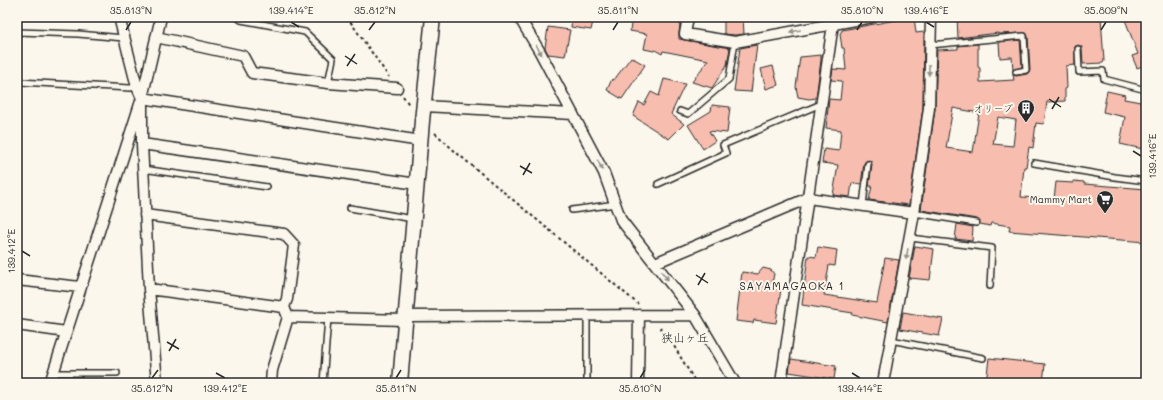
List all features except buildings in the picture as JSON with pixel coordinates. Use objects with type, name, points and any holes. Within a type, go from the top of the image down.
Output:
[{"type":"street","points":[[119,17],[137,87],[142,98],[145,215],[149,290],[157,383]]},
{"type":"street","points":[[52,378],[142,98],[161,17]]},
{"type":"street","points":[[400,383],[422,121],[434,17]]},
{"type":"street","points":[[519,17],[540,52],[604,173],[621,220],[695,315],[735,383]]},
{"type":"street","points":[[688,17],[685,34],[735,42],[834,21],[872,17]]},
{"type":"street","points":[[885,383],[891,340],[914,213],[929,108],[931,17]]},
{"type":"street","points":[[781,383],[834,21]]},
{"type":"street","points":[[156,37],[243,56],[252,72],[328,83],[398,88]]},
{"type":"street","points":[[142,98],[421,141]]},
{"type":"street","points":[[424,106],[573,114]]},
{"type":"street","points":[[142,144],[417,184]]},
{"type":"street","points":[[655,263],[808,198],[914,213]]},
{"type":"street","points":[[145,215],[284,234],[294,245],[287,299],[284,307],[288,317],[272,370],[271,383]]},
{"type":"street","points":[[17,280],[80,287]]},
{"type":"street","points":[[149,290],[284,307]]},
{"type":"street","points":[[638,383],[639,315]]},
{"type":"street","points":[[288,317],[406,318],[695,315]]},
{"type":"street","points":[[17,325],[66,332]]},
{"type":"lane","points":[[237,17],[241,20],[305,32],[333,59],[328,83]]},
{"type":"lane","points":[[17,34],[18,32],[124,38]]},
{"type":"lane","points":[[930,45],[1024,36],[1026,70],[1016,72]]},
{"type":"lane","points":[[680,111],[688,114],[729,79],[735,42]]},
{"type":"lane","points":[[1078,49],[1078,72],[1103,72],[1104,79],[1146,90]]},
{"type":"lane","points":[[17,81],[130,88],[137,87]]},
{"type":"lane","points":[[658,184],[726,153],[723,145],[822,103]]},
{"type":"lane","points":[[1034,163],[1146,181]]},
{"type":"lane","points":[[863,205],[868,164]]},
{"type":"lane","points":[[143,169],[267,187]]},
{"type":"lane","points":[[572,210],[616,204]]},
{"type":"lane","points":[[350,208],[414,219]]},
{"type":"lane","points":[[914,213],[976,223]]},
{"type":"lane","points":[[910,238],[992,248],[990,286]]},
{"type":"lane","points":[[587,383],[588,315]]},
{"type":"lane","points":[[323,383],[328,318]]},
{"type":"lane","points":[[891,340],[983,358]]},
{"type":"lane","points":[[52,378],[117,373]]},
{"type":"path","points":[[347,17],[422,121],[458,154],[652,316],[671,341],[696,383]]},
{"type":"place","name":"オリーブ","points":[[1026,123]]},
{"type":"place","name":"Mammy Mart","points":[[1105,214]]},
{"type":"district","name":"SAYAMAGAOKA 1","points":[[792,285]]},
{"type":"district","name":"狭山ヶ丘","points":[[685,337]]}]
